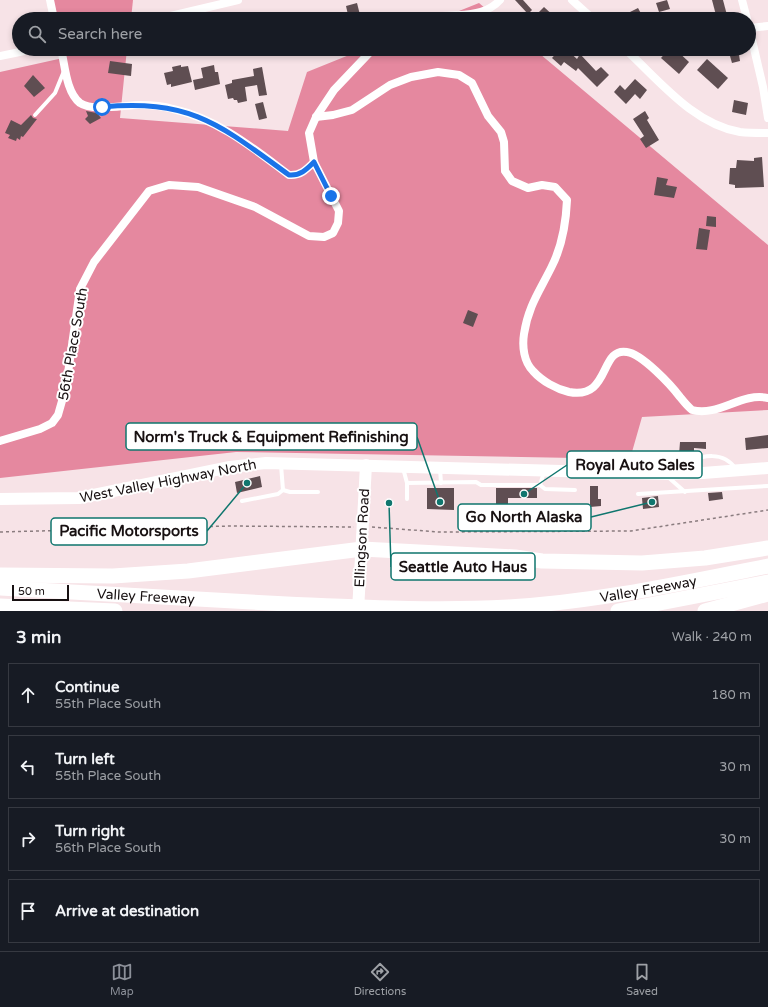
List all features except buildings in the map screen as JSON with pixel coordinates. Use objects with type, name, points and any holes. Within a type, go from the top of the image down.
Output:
[{"type":"highway","points":[[0,575],[113,576],[181,572],[362,549],[515,557],[542,561],[642,563],[705,558],[768,548]]},
{"type":"highway","name":"Valley Freeway","points":[[0,588],[330,606],[386,608],[508,607],[572,601],[652,589],[768,566]]},
{"type":"highway","name":"Valley Freeway","points":[[618,611],[768,582]]},
{"type":"highway","points":[[705,611],[768,594]]},
{"type":"highway","name":"Valley Freeway","points":[[0,606],[115,611]]},
{"type":"main road","name":"West Valley Highway North","points":[[0,499],[79,498],[246,464],[281,463],[678,474],[768,468]]},
{"type":"main road","name":"Ellingson Road","points":[[358,611],[366,465]]},
{"type":"street","points":[[50,0],[53,12]]},
{"type":"street","points":[[185,12],[223,2],[238,0]]},
{"type":"street","points":[[476,12],[491,8],[500,0]]},
{"type":"street","points":[[572,0],[585,12]]},
{"type":"street","points":[[742,0],[745,12]]},
{"type":"street","points":[[756,27],[768,26]]},
{"type":"street","points":[[0,56],[12,54]]},
{"type":"street","points":[[63,56],[72,92],[83,104],[95,107],[130,105],[157,106],[197,116],[237,136],[289,175],[304,172],[314,162]]},
{"type":"street","name":"56th Place South","points":[[0,441],[40,429],[55,419],[64,399],[80,289],[94,262],[149,191],[169,185],[198,187],[255,207],[308,236],[325,237],[330,235],[336,229],[339,213],[314,162],[310,133],[316,117],[342,80],[366,56]]},
{"type":"street","points":[[633,56],[687,106],[706,120],[740,132],[768,133]]},
{"type":"street","points":[[756,56],[768,118]]},
{"type":"street","points":[[316,117],[333,115],[352,110],[390,85],[404,79],[426,73],[451,72],[463,76],[472,83],[488,116],[500,132],[504,142],[504,170],[512,181],[528,188],[542,185],[555,187],[567,200],[559,249],[552,268],[535,298],[527,319],[522,342],[525,357],[532,370],[539,377],[562,390],[581,394],[589,391],[602,377],[610,359],[615,354],[627,352],[641,358],[692,410],[700,412],[718,409],[740,399],[761,396],[768,398]]},
{"type":"lane","points":[[35,115],[55,93],[66,68]]},
{"type":"lane","points":[[281,463],[283,490]]},
{"type":"lane","points":[[403,466],[407,483],[407,499]]},
{"type":"lane","points":[[439,467],[441,483]]},
{"type":"lane","points":[[540,485],[544,470]]},
{"type":"lane","points":[[664,473],[686,492]]},
{"type":"lane","points":[[407,483],[476,482],[481,485],[540,485],[545,489],[575,490]]},
{"type":"lane","points":[[638,494],[768,486]]},
{"type":"lane","points":[[283,490],[290,492],[318,492]]},
{"type":"lane","points":[[242,501],[278,494],[283,490]]},
{"type":"path","points":[[0,532],[230,526],[363,527],[439,532],[631,531],[768,510]]},
{"type":"shaded area","points":[[50,0],[133,0],[132,12],[53,12]]},
{"type":"shaded area","points":[[479,3],[490,12],[456,12]]},
{"type":"shaded area","points":[[63,56],[126,56],[120,118],[288,131],[307,72],[347,56],[542,56],[768,245],[768,410],[642,417],[630,459],[236,452],[0,478],[0,72],[63,58]]},
{"type":"place","name":"Pacific Motorsports","points":[[247,483]]},
{"type":"place","name":"Royal Auto Sales","points":[[524,494]]},
{"type":"place","name":"Norm's Truck & Equipment Refinishing","points":[[440,502]]},
{"type":"place","name":"Go North Alaska","points":[[652,502]]},
{"type":"place","name":"Seattle Auto Haus","points":[[389,503]]},
{"type":"route","points":[[102,107],[124,105],[157,106],[172,108],[210,121],[237,136],[289,175],[304,172],[314,162],[331,196]]}]
